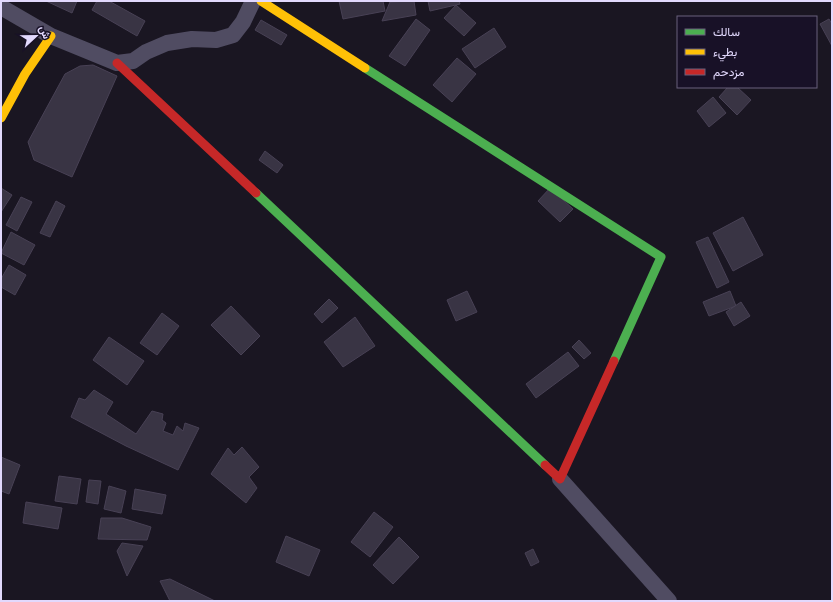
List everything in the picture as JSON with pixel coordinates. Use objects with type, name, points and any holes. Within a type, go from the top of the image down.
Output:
[{"type":"street","points":[[117,63],[133,61],[146,52],[167,43],[192,39],[216,40],[233,35],[244,22],[253,1]]},
{"type":"street","points":[[261,1],[661,257],[560,479]]},
{"type":"street","points":[[1,7],[51,36],[117,63],[560,479],[669,601]]},
{"type":"street","points":[[1,118],[25,74],[51,36]]},
{"type":"building","points":[[46,1],[77,1],[72,13]]},
{"type":"building","points":[[97,1],[109,1],[145,21],[137,36],[92,10]]},
{"type":"building","points":[[339,1],[383,1],[385,11],[343,19]]},
{"type":"building","points":[[414,1],[416,15],[382,21],[390,2]]},
{"type":"building","points":[[428,1],[459,1],[460,4],[430,11]]},
{"type":"building","points":[[456,5],[476,23],[464,36],[444,18]]},
{"type":"building","points":[[416,19],[430,30],[405,66],[389,56]]},
{"type":"building","points":[[829,19],[832,24],[832,46],[820,24]]},
{"type":"building","points":[[261,20],[287,35],[281,45],[255,30]]},
{"type":"building","points":[[494,28],[506,47],[475,68],[462,49]]},
{"type":"building","points":[[457,58],[476,74],[452,102],[433,85]]},
{"type":"building","points":[[93,65],[117,76],[72,177],[34,160],[28,142],[65,74],[80,66]]},
{"type":"building","points":[[727,88],[738,88],[751,100],[737,115],[719,97]]},
{"type":"building","points":[[713,97],[726,113],[709,127],[697,111]]},
{"type":"building","points":[[265,151],[283,165],[277,173],[259,160]]},
{"type":"building","points":[[1,188],[12,195],[1,212]]},
{"type":"building","points":[[550,188],[573,209],[560,222],[538,201]]},
{"type":"building","points":[[21,197],[32,202],[17,231],[6,225]]},
{"type":"building","points":[[56,201],[65,206],[50,237],[40,233]]},
{"type":"building","points":[[743,217],[763,255],[733,271],[713,233]]},
{"type":"building","points":[[11,232],[35,245],[24,265],[1,253]]},
{"type":"building","points":[[708,237],[729,282],[717,288],[696,242]]},
{"type":"building","points":[[9,265],[26,275],[15,295],[1,287],[1,279]]},
{"type":"building","points":[[467,291],[477,312],[456,321],[447,300]]},
{"type":"building","points":[[730,291],[736,306],[709,316],[703,302]]},
{"type":"building","points":[[329,299],[338,308],[322,323],[314,314]]},
{"type":"building","points":[[741,302],[750,316],[734,326],[726,312]]},
{"type":"building","points":[[231,306],[260,336],[241,355],[211,325]]},
{"type":"building","points":[[162,313],[179,326],[157,355],[140,343]]},
{"type":"building","points":[[355,317],[375,346],[343,367],[324,342]]},
{"type":"building","points":[[109,337],[144,361],[127,385],[93,360]]},
{"type":"building","points":[[579,340],[591,353],[584,359],[572,347]]},
{"type":"building","points":[[568,352],[579,366],[536,398],[526,384]]},
{"type":"building","points":[[94,390],[113,402],[106,414],[136,434],[152,411],[163,414],[162,420],[166,423],[163,431],[173,435],[177,426],[183,431],[185,423],[199,428],[178,470],[126,446],[71,417],[79,398],[85,400]]},
{"type":"building","points":[[242,447],[259,467],[249,477],[257,488],[246,503],[211,474],[228,448],[234,455]]},
{"type":"building","points":[[1,457],[20,465],[9,494],[1,491]]},
{"type":"building","points":[[59,476],[81,479],[77,504],[55,501]]},
{"type":"building","points":[[89,480],[101,481],[98,504],[86,502]]},
{"type":"building","points":[[109,486],[126,491],[121,513],[104,509]]},
{"type":"building","points":[[135,489],[166,495],[162,514],[132,509]]},
{"type":"building","points":[[26,502],[62,508],[58,529],[23,523]]},
{"type":"building","points":[[374,512],[393,527],[370,557],[351,542]]},
{"type":"building","points":[[101,518],[122,518],[151,527],[147,540],[98,539]]},
{"type":"building","points":[[286,536],[320,550],[309,576],[276,562]]},
{"type":"building","points":[[399,537],[419,557],[393,584],[373,565]]},
{"type":"building","points":[[122,543],[143,546],[127,576],[117,551]]},
{"type":"building","points":[[533,549],[539,562],[531,566],[525,553]]},
{"type":"building","points":[[170,579],[215,601],[170,601],[160,581]]},
{"type":"traffic: fast","points":[[365,68],[661,257],[614,361]]},
{"type":"traffic: fast","points":[[256,193],[545,465]]},
{"type":"traffic: slow","points":[[261,1],[365,68]]},
{"type":"traffic: slow","points":[[1,118],[25,74],[51,36]]},
{"type":"traffic: jam","points":[[117,63],[256,193]]},
{"type":"traffic: jam","points":[[545,465],[560,479],[614,361]]}]
